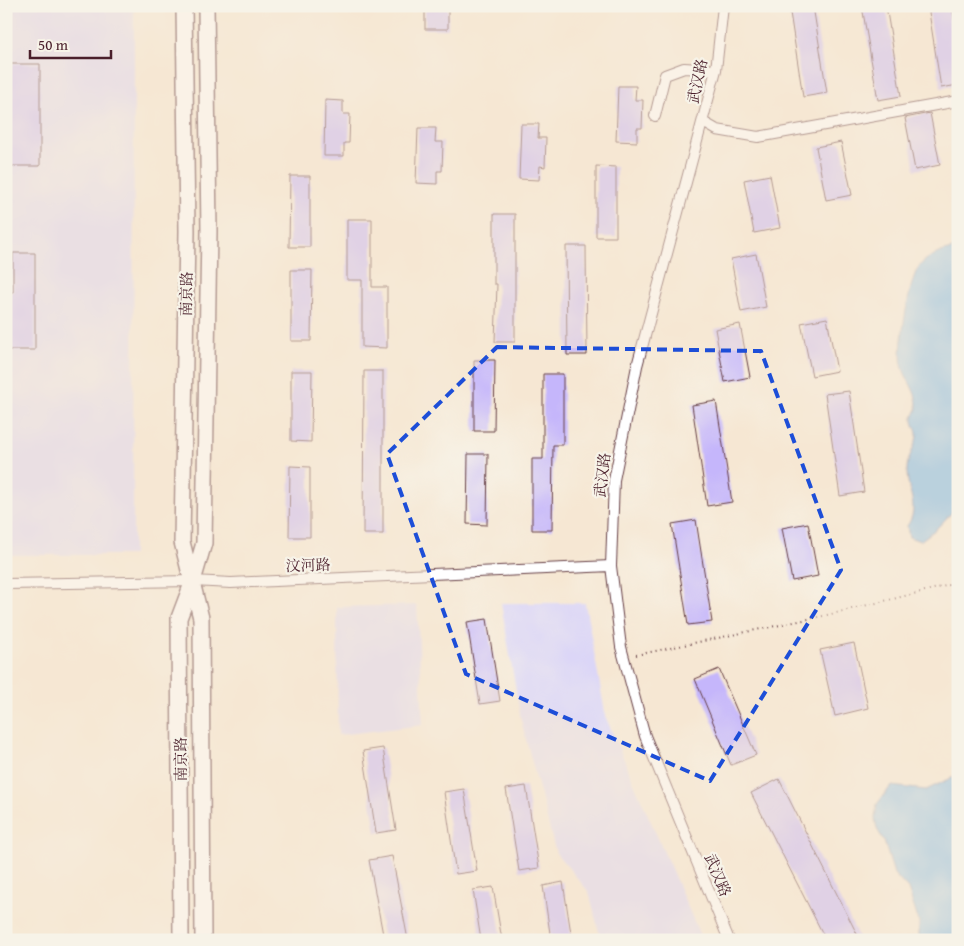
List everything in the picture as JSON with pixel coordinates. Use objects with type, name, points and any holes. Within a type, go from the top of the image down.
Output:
[{"type":"highway","name":"南京路","points":[[184,6],[187,231],[182,542],[201,618],[203,940]]},
{"type":"highway","name":"南京路","points":[[181,940],[179,618],[193,581],[204,543],[208,231],[207,9]]},
{"type":"street","name":"武汉路","points":[[723,6],[716,70],[637,366],[614,480],[611,566],[621,647],[645,736],[729,940]]},
{"type":"street","points":[[655,116],[665,75],[684,68],[716,70]]},
{"type":"street","points":[[703,122],[717,130],[758,137],[958,101]]},
{"type":"street","name":"汶河路","points":[[6,584],[193,581],[230,583],[611,566]]},
{"type":"path","points":[[636,655],[823,616],[958,583]]},
{"type":"highlighted area","points":[[497,347],[761,351],[841,570],[710,781],[466,674],[387,454]]},
{"type":"shaded area","points":[[6,6],[134,6],[133,555],[6,555]]},
{"type":"shaded area","points":[[501,603],[585,603],[606,718],[702,940],[601,940],[589,892],[556,853],[521,720]]},
{"type":"shaded area","points":[[417,605],[423,725],[338,735],[337,607]]},
{"type":"water","points":[[958,248],[958,506],[936,529],[920,541],[909,537],[907,526],[913,512],[907,469],[908,460],[917,436],[913,418],[917,410],[917,401],[902,365],[903,331],[911,287],[918,268],[936,254]]},
{"type":"water","points":[[958,775],[958,884],[954,903],[958,940],[919,940],[919,922],[908,889],[894,874],[884,841],[877,829],[875,818],[877,804],[891,786],[926,790]]},
{"type":"building","points":[[425,6],[448,6],[448,29],[425,29]]},
{"type":"building","points":[[789,6],[813,6],[827,93],[803,97]]},
{"type":"building","points":[[862,6],[886,6],[901,96],[878,100]]},
{"type":"building","points":[[928,6],[952,6],[958,42],[958,85],[941,88]]},
{"type":"building","points":[[6,64],[40,64],[40,166],[9,166]]},
{"type":"building","points":[[618,86],[636,86],[635,100],[643,100],[642,128],[637,128],[637,142],[616,141]]},
{"type":"building","points":[[325,100],[343,101],[343,114],[350,114],[349,143],[344,143],[344,156],[324,156]]},
{"type":"building","points":[[930,113],[940,165],[915,170],[905,118]]},
{"type":"building","points":[[521,124],[539,124],[538,138],[546,138],[545,167],[540,166],[539,180],[519,179]]},
{"type":"building","points":[[418,128],[436,128],[435,142],[443,142],[442,171],[437,171],[437,184],[416,183]]},
{"type":"building","points":[[841,142],[852,195],[826,200],[816,147]]},
{"type":"building","points":[[596,166],[616,167],[616,237],[596,237]]},
{"type":"building","points":[[770,175],[780,228],[754,233],[744,180]]},
{"type":"building","points":[[290,176],[310,176],[310,247],[289,247]]},
{"type":"building","points":[[494,214],[515,214],[515,342],[495,342],[497,284],[494,284]]},
{"type":"building","points":[[347,219],[372,219],[372,287],[387,287],[387,348],[362,347],[362,280],[347,280]]},
{"type":"building","points":[[566,246],[586,246],[587,355],[567,355]]},
{"type":"building","points":[[13,253],[35,253],[35,350],[6,350],[6,292],[13,292]]},
{"type":"building","points":[[756,254],[766,307],[741,312],[731,259]]},
{"type":"building","points":[[291,270],[312,270],[311,341],[291,341]]},
{"type":"building","points":[[827,318],[837,371],[812,376],[801,323]]},
{"type":"building","points":[[740,324],[750,377],[725,382],[715,329]]},
{"type":"building","points":[[474,360],[495,360],[494,431],[474,431]]},
{"type":"building","points":[[291,371],[312,371],[311,442],[291,441]]},
{"type":"building","points":[[364,371],[383,371],[383,534],[363,534]]},
{"type":"building","points":[[543,374],[563,374],[563,445],[553,445],[552,530],[532,530],[532,459],[543,459]]},
{"type":"building","points":[[849,391],[864,492],[840,496],[825,394]]},
{"type":"building","points":[[716,401],[732,502],[707,506],[692,405]]},
{"type":"building","points":[[468,454],[488,454],[487,525],[467,524]]},
{"type":"building","points":[[290,466],[310,467],[310,537],[289,537]]},
{"type":"building","points":[[696,520],[712,622],[688,625],[672,524]]},
{"type":"building","points":[[808,523],[818,576],[792,581],[782,528]]},
{"type":"building","points":[[487,619],[500,701],[480,704],[467,622]]},
{"type":"building","points":[[854,643],[868,708],[835,716],[820,650]]},
{"type":"building","points":[[719,669],[756,755],[731,765],[695,679]]},
{"type":"building","points":[[383,748],[396,830],[376,833],[363,751]]},
{"type":"building","points":[[779,779],[860,940],[826,940],[751,793]]},
{"type":"building","points":[[526,786],[539,868],[519,871],[506,789]]},
{"type":"building","points":[[464,789],[477,871],[456,874],[444,792]]},
{"type":"building","points":[[392,856],[408,940],[384,940],[369,860]]},
{"type":"building","points":[[563,882],[572,940],[551,940],[543,886]]},
{"type":"building","points":[[493,887],[502,940],[481,940],[473,890]]}]
